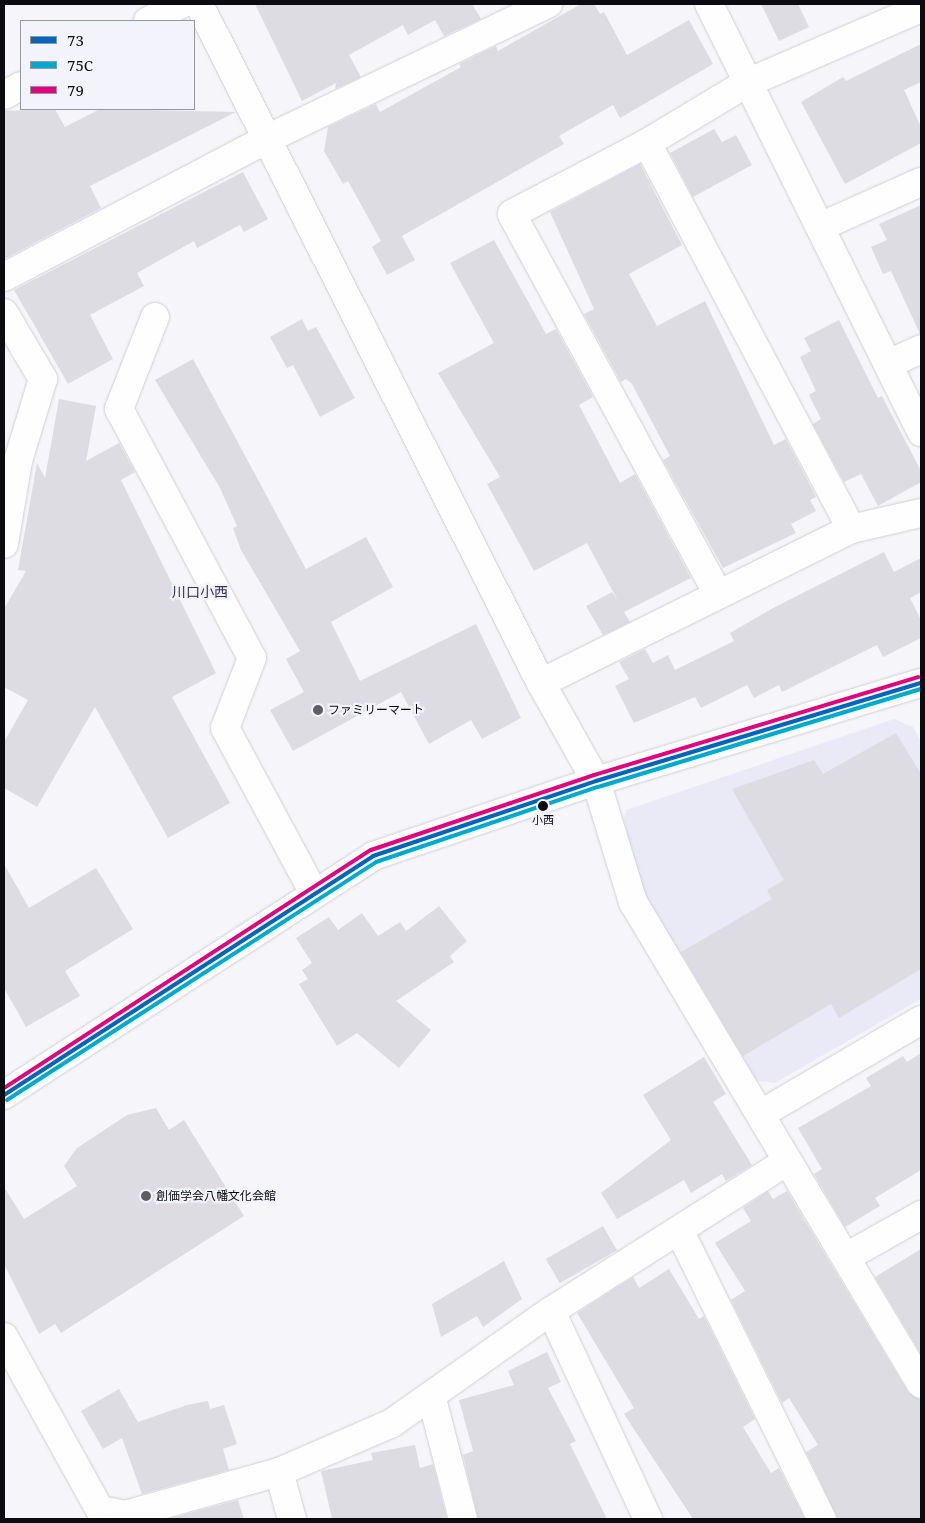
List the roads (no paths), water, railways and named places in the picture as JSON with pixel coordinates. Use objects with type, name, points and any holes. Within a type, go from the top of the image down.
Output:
[{"type":"street","points":[[150,20],[182,4]]},
{"type":"street","points":[[200,4],[269,138],[541,684],[596,781],[633,902],[787,1160],[848,1256],[921,1384]]},
{"type":"street","points":[[4,277],[269,138],[548,4]]},
{"type":"street","points":[[709,4],[747,83],[822,226],[921,432]]},
{"type":"street","points":[[718,594],[512,214],[647,143],[747,83],[921,8]]},
{"type":"street","points":[[4,95],[20,87]]},
{"type":"street","points":[[647,143],[850,529]]},
{"type":"street","points":[[822,226],[921,182]]},
{"type":"street","points":[[4,313],[43,379],[18,461],[4,544]]},
{"type":"street","points":[[155,317],[119,409],[252,658],[225,728],[314,893]]},
{"type":"street","points":[[888,364],[921,349]]},
{"type":"street","points":[[541,684],[850,529],[921,513]]},
{"type":"street","points":[[4,1095],[373,856],[596,781],[920,685]]},
{"type":"street","points":[[761,1114],[921,1020]]},
{"type":"street","points":[[4,1337],[100,1510],[126,1517],[279,1472],[392,1423],[432,1399],[551,1311],[787,1160]]},
{"type":"street","points":[[848,1256],[921,1215]]},
{"type":"street","points":[[679,1230],[822,1519]]},
{"type":"street","points":[[551,1311],[648,1519]]},
{"type":"street","points":[[432,1399],[463,1519]]},
{"type":"street","points":[[279,1472],[292,1519]]},
{"type":"place","name":"ファミリーマート","points":[[318,710]]},
{"type":"place","name":"小西","points":[[543,806]]},
{"type":"place","name":"創価学会八幡文化会館","points":[[146,1196]]},
{"type":"district","name":"川口小西","points":[[200,592]]}]
